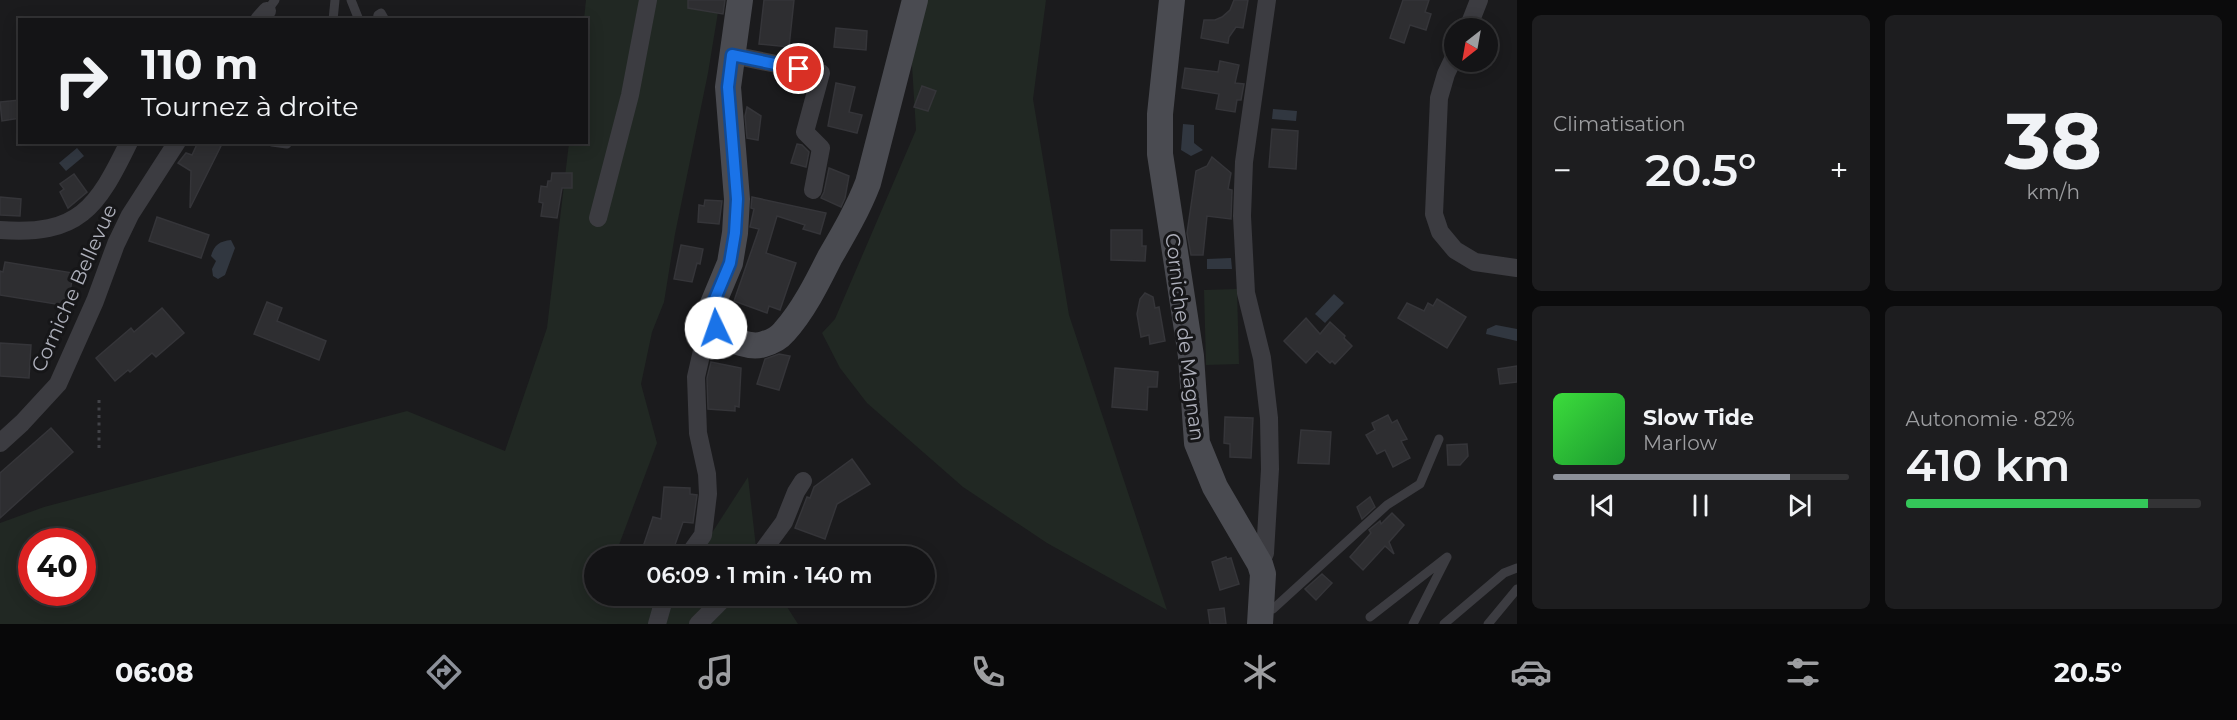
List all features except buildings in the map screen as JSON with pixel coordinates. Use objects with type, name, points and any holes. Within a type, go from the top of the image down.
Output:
[{"type":"street","points":[[598,218],[630,95],[648,0]]},
{"type":"street","points":[[740,0],[728,87],[737,199],[735,233],[730,263],[712,306],[711,316],[716,328],[726,337],[752,346],[762,345],[781,335],[812,291],[862,200],[915,0]]},
{"type":"street","name":"Corniche de Magnan","points":[[1172,0],[1160,114],[1160,154],[1191,356],[1197,443],[1215,487],[1260,564],[1263,574],[1260,616]]},
{"type":"street","points":[[1260,564],[1265,552],[1270,469],[1269,418],[1262,358],[1246,293],[1242,216],[1246,151],[1267,0]]},
{"type":"street","points":[[1472,18],[1479,0]]},
{"type":"street","points":[[732,55],[821,73],[805,132],[821,148],[813,190]]},
{"type":"street","points":[[1447,72],[1439,98],[1434,214],[1440,232],[1455,250],[1475,262],[1517,268]]},
{"type":"street","name":"Corniche Bellevue","points":[[0,230],[44,230],[67,224],[85,212],[111,180],[128,144]]},
{"type":"street","name":"Corniche Bellevue","points":[[0,442],[58,384],[130,214],[176,144]]},
{"type":"street","points":[[695,546],[703,535],[708,494],[707,474],[698,433],[696,377],[704,342],[716,328]]},
{"type":"street","points":[[766,546],[784,522],[803,481]]},
{"type":"street","points":[[657,624],[662,606]]},
{"type":"street","points":[[698,624],[716,606]]},
{"type":"lane","points":[[333,18],[335,0]]},
{"type":"lane","points":[[351,0],[358,18]]},
{"type":"lane","points":[[1260,616],[1273,609],[1387,505],[1420,484],[1439,439]]},
{"type":"lane","points":[[1370,617],[1447,557],[1413,624]]},
{"type":"lane","points":[[1444,624],[1503,573],[1517,568]]},
{"type":"lane","points":[[1488,624],[1517,589]]},
{"type":"path","points":[[99,400],[99,448]]},
{"type":"shaded area","points":[[586,0],[720,0],[664,302],[652,332],[641,384],[657,443],[619,546],[584,546],[584,606],[786,606],[798,624],[0,624],[0,523],[44,507],[407,411],[505,451],[547,328],[569,144],[588,144],[588,18],[584,18]]},
{"type":"shaded area","points":[[908,0],[1046,0],[1033,99],[1069,315],[1167,610],[1047,543],[963,487],[867,403],[840,368],[822,333],[835,319],[916,130]]},
{"type":"shaded area","points":[[1273,109],[1297,111],[1296,121],[1272,119]]},
{"type":"shaded area","points":[[1183,124],[1194,125],[1194,143],[1203,150],[1191,156],[1181,150]]},
{"type":"shaded area","points":[[77,148],[84,156],[66,171],[59,163]]},
{"type":"shaded area","points":[[231,240],[235,248],[225,275],[218,279],[213,276],[212,269],[216,261],[211,256],[218,244]]},
{"type":"shaded area","points":[[1231,258],[1232,269],[1207,269],[1207,259]]},
{"type":"shaded area","points":[[1237,289],[1239,364],[1206,365],[1204,290]]},
{"type":"shaded area","points":[[1334,294],[1344,303],[1325,323],[1315,314]]},
{"type":"shaded area","points":[[1496,325],[1517,329],[1517,341],[1486,334],[1487,329]]},
{"type":"shaded area","points":[[748,477],[756,546],[703,546]]},
{"type":"route","points":[[716,328],[711,316],[712,306],[730,263],[737,199],[728,87],[732,55],[799,69]]}]
